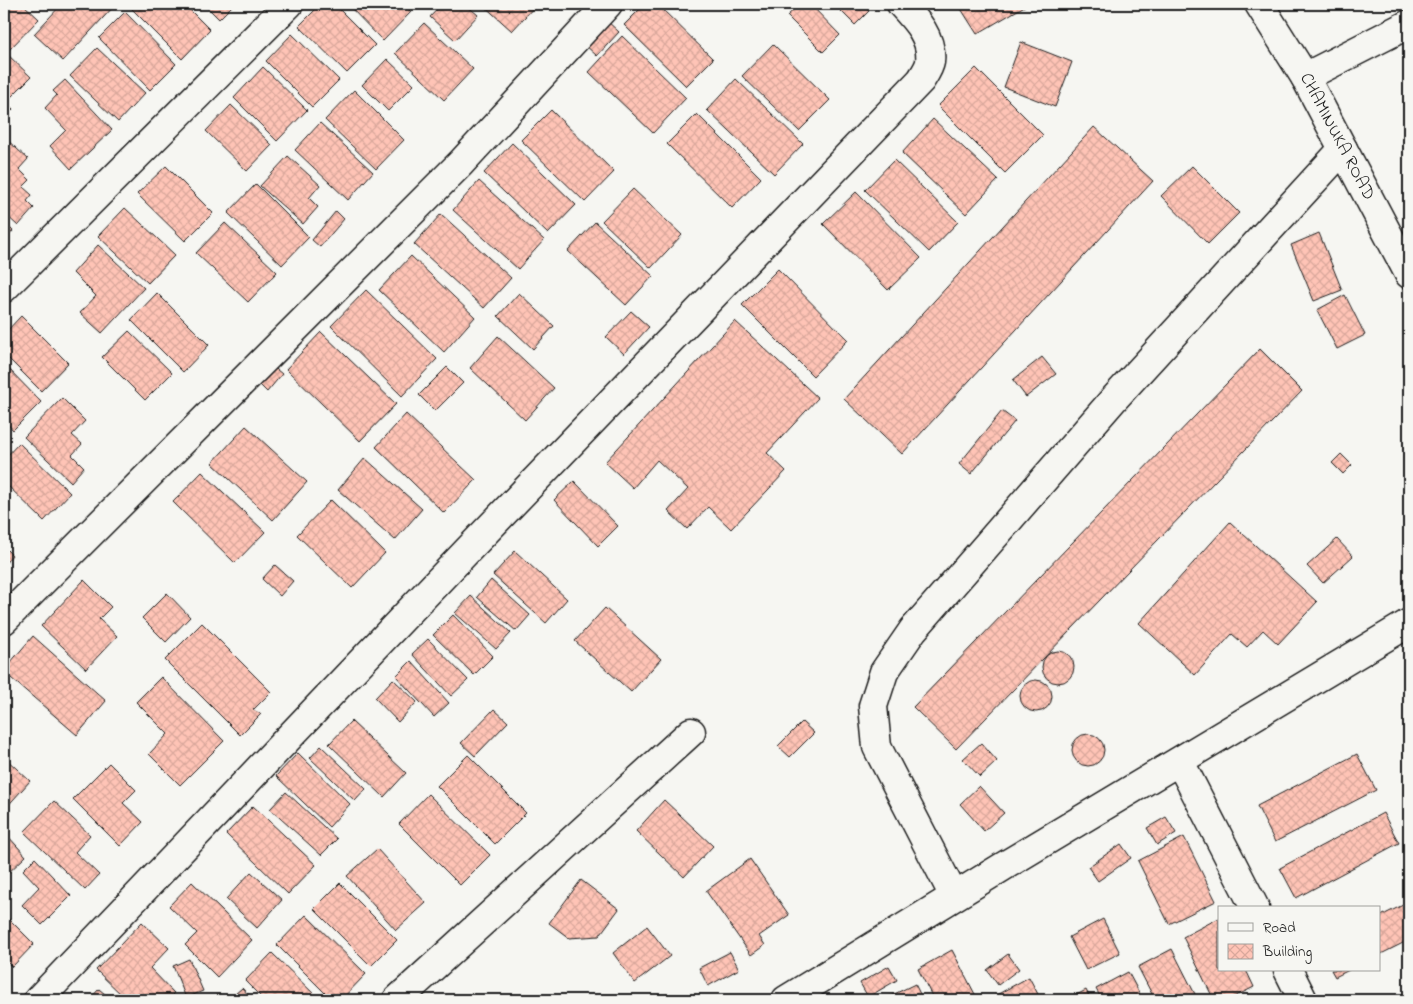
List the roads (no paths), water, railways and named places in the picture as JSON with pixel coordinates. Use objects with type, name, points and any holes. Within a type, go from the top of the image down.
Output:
[{"type":"street","points":[[4,288],[289,4]]},
{"type":"street","points":[[4,620],[462,163],[608,4]]},
{"type":"street","points":[[38,1000],[460,558],[922,80],[930,63],[927,38],[916,20],[901,4]]},
{"type":"street","name":"CHAMINUKA ROAD","points":[[1259,4],[1305,77],[1409,274]]},
{"type":"street","points":[[1305,77],[1409,24]]},
{"type":"street","points":[[954,896],[876,747],[873,706],[884,672],[913,630],[1113,400],[1343,149]]},
{"type":"street","points":[[786,1000],[954,896],[1409,623]]},
{"type":"street","points":[[397,1000],[691,732]]},
{"type":"street","points":[[1180,762],[1254,906]]},
{"type":"street","points":[[1289,972],[1303,1000]]}]
